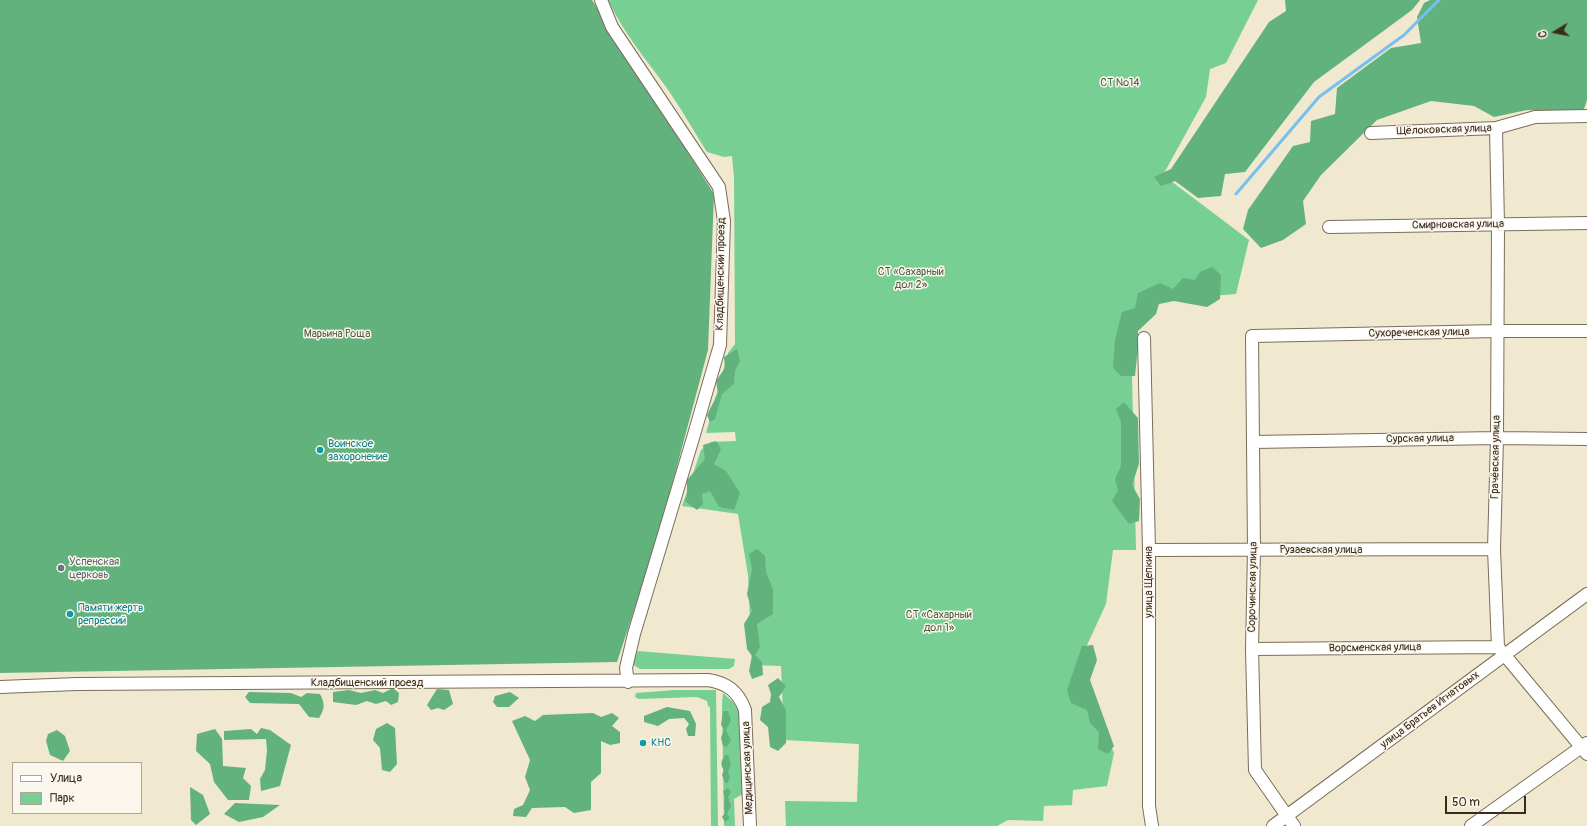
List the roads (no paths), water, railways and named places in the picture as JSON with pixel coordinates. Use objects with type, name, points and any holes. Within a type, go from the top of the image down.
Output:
[{"type":"street","name":"Кладбищенский проезд","points":[[601,0],[612,27],[719,187],[724,221],[720,345],[634,634],[626,668],[628,682]]},
{"type":"street","name":"Щёлоковская улица","points":[[1371,133],[1496,128],[1535,117],[1587,116]]},
{"type":"street","name":"Грачёвская улица","points":[[1496,128],[1498,225],[1497,438],[1494,549],[1501,650]]},
{"type":"street","name":"Смирновская улица","points":[[1329,227],[1587,224]]},
{"type":"street","name":"Сухореченская улица","points":[[1252,336],[1497,331],[1587,331]]},
{"type":"street","name":"Сорочинская улица","points":[[1252,336],[1254,550],[1252,649],[1256,770],[1294,826]]},
{"type":"street","name":"улица Щепкина","points":[[1144,338],[1149,550],[1148,806],[1152,826]]},
{"type":"street","name":"Сурская улица","points":[[1253,442],[1497,438],[1587,439]]},
{"type":"street","name":"Рузаевская улица","points":[[1149,550],[1494,549]]},
{"type":"street","name":"улица Братьев Игнатовых","points":[[1273,826],[1501,650],[1587,594]]},
{"type":"street","name":"Ворсменская улица","points":[[1252,649],[1501,650]]},
{"type":"street","points":[[1471,826],[1585,748],[1501,650]]},
{"type":"street","name":"Кладбищенский проезд","points":[[0,687],[77,684],[628,682],[708,680],[718,682],[733,689]]},
{"type":"street","name":"Медицинская улица","points":[[733,689],[742,700],[746,715],[750,826]]},
{"type":"waterway","points":[[1236,194],[1319,97],[1404,35],[1439,0]]},
{"type":"place","name":"Воинское захоронение","points":[[320,450]]},
{"type":"place","name":"Успенская церковь","points":[[61,568]]},
{"type":"place","name":"Памяти жертв репрессий","points":[[70,614]]},
{"type":"place","name":"КНС","points":[[643,743]]},
{"type":"park label","name":"СТ №14","points":[[1120,83]]},
{"type":"park label","name":"СТ «Сахарный дол 2»","points":[[911,278]]},
{"type":"park label","name":"Марьина Роща","points":[[337,334]]},
{"type":"park label","name":"СТ «Сахарный дол 1»","points":[[939,621]]}]
